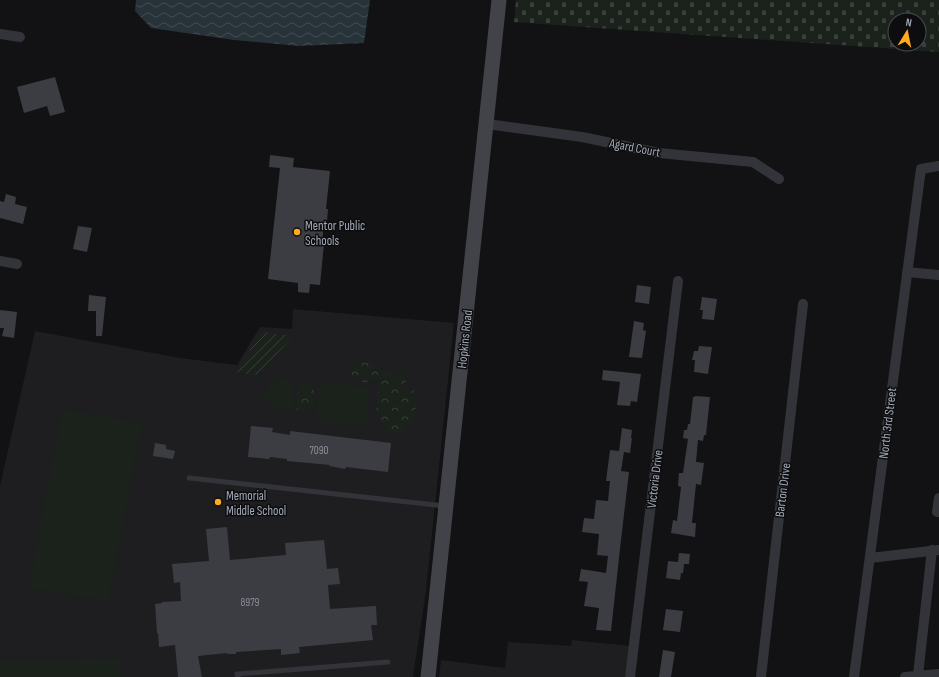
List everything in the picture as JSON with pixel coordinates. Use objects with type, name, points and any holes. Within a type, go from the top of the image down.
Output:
[{"type":"street","name":"Hopkins Road","points":[[428,677],[500,0]]},
{"type":"street","points":[[0,34],[20,37]]},
{"type":"street","name":"Agard Court","points":[[487,124],[582,137],[659,153],[753,162],[779,179]]},
{"type":"street","name":"North 3rd Street","points":[[854,677],[921,169],[939,166]]},
{"type":"street","points":[[0,261],[17,264]]},
{"type":"street","points":[[907,272],[939,275]]},
{"type":"street","name":"Victoria Drive","points":[[630,677],[678,281]]},
{"type":"street","name":"Barton Drive","points":[[761,677],[803,304]]},
{"type":"street","points":[[938,512],[939,498]]},
{"type":"street","points":[[870,558],[935,550],[918,675]]},
{"type":"street","points":[[904,677],[939,674]]},
{"type":"lane","points":[[189,478],[446,506]]},
{"type":"lane","points":[[238,677],[237,674],[388,662]]},
{"type":"shaded area","name":"Memorial Middle School","points":[[293,309],[454,323],[426,591],[413,677],[0,677],[0,486],[35,331],[180,358],[237,365],[260,327],[292,329]]},
{"type":"shaded area","points":[[572,640],[630,646],[625,677],[439,677],[441,660],[505,668],[508,642],[571,646]]},
{"type":"green space","points":[[516,0],[939,0],[939,52],[927,51],[927,12],[887,12],[887,48],[514,22]]},
{"type":"green space","points":[[263,332],[293,336],[258,375],[234,372]]},
{"type":"green space","points":[[361,362],[374,364],[395,376],[401,374],[403,375],[406,383],[406,390],[417,391],[414,425],[407,423],[406,429],[403,433],[393,432],[386,428],[376,413],[378,391],[381,389],[377,380],[375,378],[368,382],[362,382],[351,374],[354,366]]},
{"type":"green space","points":[[283,378],[295,379],[293,409],[288,412],[260,399],[270,386]]},
{"type":"green space","points":[[320,382],[370,387],[367,427],[316,422]]},
{"type":"green space","points":[[304,384],[310,385],[314,388],[313,406],[304,411],[297,410],[296,399],[300,387]]},
{"type":"green space","points":[[62,409],[142,423],[108,601],[29,588]]},
{"type":"green space","points":[[120,658],[120,677],[0,677],[0,661]]},
{"type":"water","points":[[136,0],[370,0],[364,43],[299,46],[234,40],[151,28],[135,11]]},
{"type":"building","points":[[55,77],[65,112],[50,116],[47,106],[24,113],[17,87]]},
{"type":"building","points":[[270,155],[294,158],[293,167],[330,171],[326,209],[328,209],[327,222],[324,222],[322,244],[324,244],[320,285],[310,284],[309,293],[298,292],[298,283],[268,279],[280,168],[269,167]]},
{"type":"building","points":[[6,194],[16,197],[15,204],[27,207],[23,224],[0,218],[0,201],[4,202]]},
{"type":"building","points":[[78,226],[92,228],[87,252],[73,249]]},
{"type":"building","points":[[637,285],[651,287],[649,304],[635,302]]},
{"type":"building","points":[[89,295],[106,297],[102,336],[96,336],[96,311],[88,311]]},
{"type":"building","points":[[702,297],[717,299],[714,320],[702,319],[703,310],[700,310]]},
{"type":"building","points":[[0,310],[17,312],[14,338],[2,336],[4,328],[0,328]]},
{"type":"building","points":[[634,321],[644,323],[643,330],[646,331],[642,358],[629,357]]},
{"type":"building","points":[[699,346],[712,347],[708,374],[694,372],[695,360],[692,360],[694,351],[698,351]]},
{"type":"building","points":[[603,370],[641,374],[637,402],[631,401],[630,406],[617,405],[620,382],[602,380]]},
{"type":"building","points":[[693,397],[710,397],[706,435],[704,435],[703,441],[698,440],[696,462],[704,463],[701,485],[696,484],[692,523],[696,523],[695,537],[671,533],[673,520],[677,521],[681,487],[678,486],[679,473],[683,473],[688,439],[683,438],[684,430],[687,430],[688,424],[690,424]]},
{"type":"building","points":[[251,426],[273,428],[272,432],[290,435],[290,431],[391,443],[388,472],[346,467],[345,469],[329,466],[330,465],[287,461],[287,459],[270,457],[269,459],[248,457]]},
{"type":"building","points":[[622,428],[632,430],[632,438],[630,453],[624,452],[621,471],[629,472],[611,631],[596,630],[599,608],[584,606],[588,582],[579,581],[581,569],[606,573],[608,556],[597,555],[599,534],[582,532],[584,518],[594,519],[596,500],[608,501],[610,481],[606,481],[610,450],[619,451]]},
{"type":"building","points":[[155,443],[166,445],[166,449],[175,451],[173,459],[153,456]]},
{"type":"building","points":[[227,527],[230,560],[286,555],[285,543],[324,540],[327,569],[338,568],[340,584],[328,585],[330,609],[376,606],[377,625],[371,625],[373,640],[299,647],[300,653],[281,655],[281,649],[236,652],[236,654],[227,653],[198,656],[202,677],[178,677],[175,645],[159,647],[155,604],[181,601],[180,582],[174,583],[172,564],[209,561],[206,529]]},
{"type":"building","points":[[679,553],[690,554],[689,564],[684,564],[683,573],[681,573],[680,580],[666,578],[668,561],[678,562]]},
{"type":"building","points":[[666,609],[683,611],[680,632],[663,630]]},
{"type":"building","points":[[663,650],[675,652],[671,677],[659,677]]},
{"type":"place","name":"Mentor Public Schools","points":[[297,232]]},
{"type":"place","name":"Memorial Middle School","points":[[218,502]]}]
